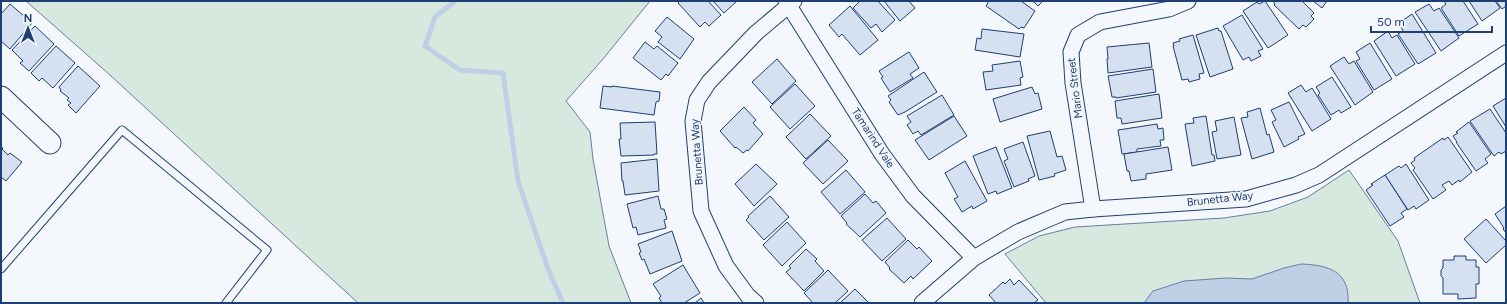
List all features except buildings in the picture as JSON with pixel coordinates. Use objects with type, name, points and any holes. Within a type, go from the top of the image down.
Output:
[{"type":"street","name":"Mario Street","points":[[1093,209],[1073,83],[1071,52],[1078,35],[1100,22],[1169,9],[1188,1]]},
{"type":"street","name":"Brunetta Way","points":[[756,303],[748,296],[726,266],[701,211],[693,121],[697,100],[709,82],[756,33],[790,2]]},
{"type":"street","name":"Tamarind Vale","points":[[790,2],[882,154],[914,196],[974,258]]},
{"type":"street","name":"Brunetta Way","points":[[922,303],[974,258],[1018,232],[1065,212],[1246,199],[1296,185],[1319,175],[1506,53]]},
{"type":"street","points":[[1,97],[50,143]]},
{"type":"lane","points":[[1,269],[122,130],[267,250],[226,303]]},
{"type":"shaded area","points":[[26,1],[650,1],[603,59],[566,101],[590,132],[593,159],[609,246],[631,303],[358,303],[111,76]]},
{"type":"shaded area","points":[[1349,170],[1398,241],[1420,303],[1046,303],[1005,254],[1039,236],[1075,227],[1224,218],[1270,211],[1308,197]]},
{"type":"water","points":[[1301,264],[1320,266],[1335,272],[1341,277],[1345,284],[1348,292],[1348,303],[1144,303],[1153,291],[1184,281],[1226,278],[1252,279]]},
{"type":"waterway","points":[[455,1],[435,17],[425,46],[460,70],[503,73],[518,181],[548,269],[563,303]]}]
